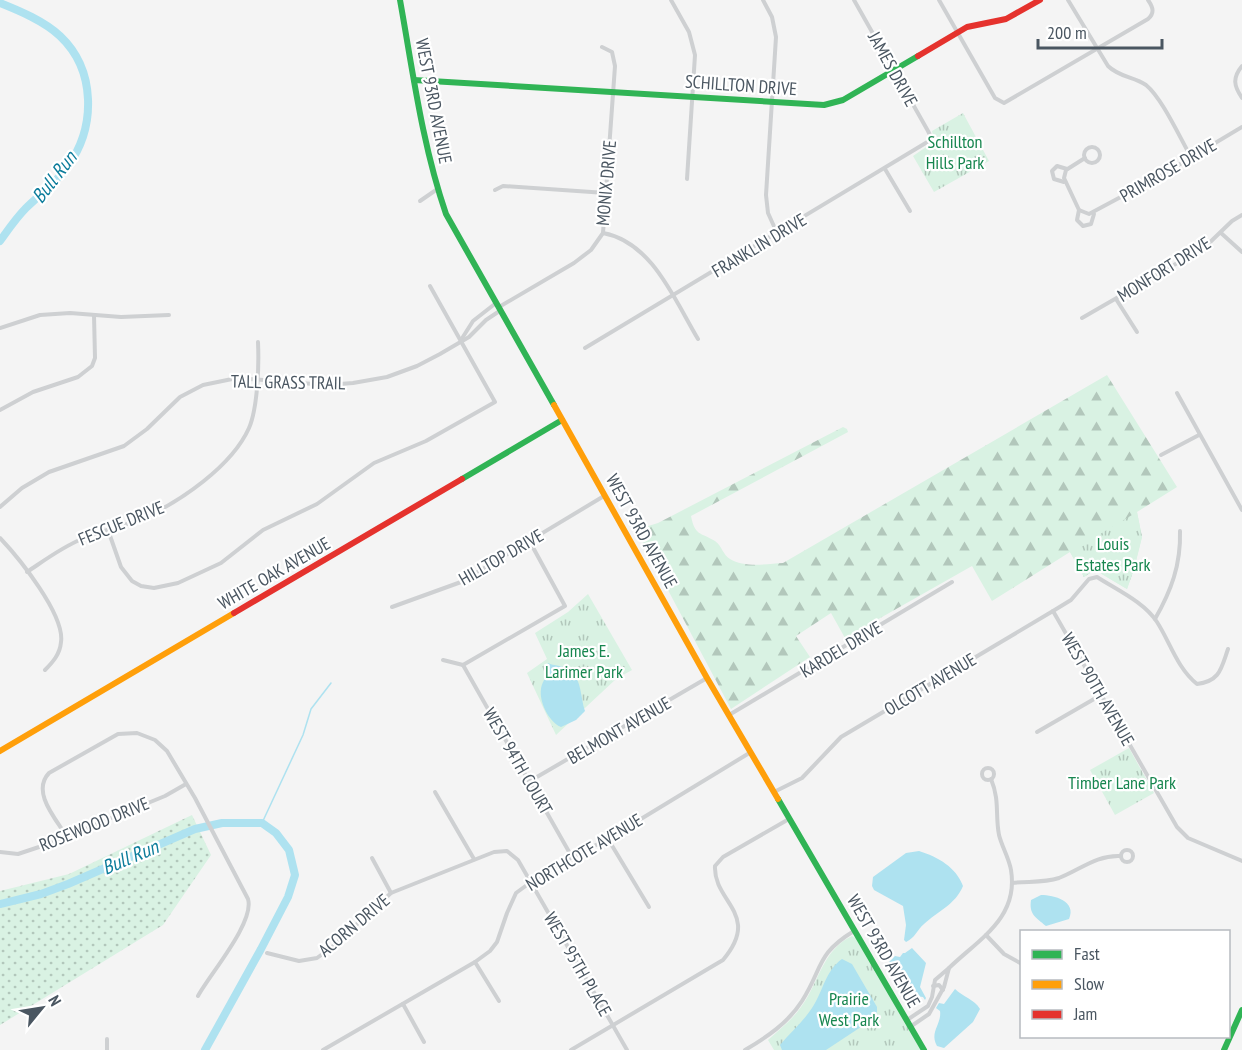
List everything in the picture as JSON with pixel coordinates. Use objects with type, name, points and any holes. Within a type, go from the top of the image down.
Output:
[{"type":"street","name":"WEST 93RD AVENUE","points":[[400,0],[436,190],[446,214],[707,678],[924,1050]]},
{"type":"street","points":[[671,0],[694,46],[687,179]]},
{"type":"street","points":[[763,0],[772,17],[776,33],[766,204],[769,217],[777,233]]},
{"type":"street","name":"JAMES DRIVE","points":[[854,0],[930,138]]},
{"type":"street","points":[[939,0],[995,98],[1001,103],[1006,103],[1148,19],[1153,13],[1149,0]]},
{"type":"street","name":"SCHILLTON DRIVE","points":[[414,80],[829,105],[847,98],[958,32],[976,24],[1006,19],[1040,0]]},
{"type":"street","points":[[1068,0],[1112,70],[1141,82],[1152,90],[1191,157]]},
{"type":"street","name":"MONIX DRIVE","points":[[499,307],[574,263],[591,250],[603,233],[615,66],[612,52],[602,47]]},
{"type":"street","points":[[1242,66],[1234,82],[1242,98]]},
{"type":"street","name":"PRIMROSE DRIVE","points":[[1085,159],[1067,169],[1057,166],[1052,171],[1054,179],[1064,182],[1080,210],[1077,220],[1083,226],[1091,224],[1094,213],[1242,127]]},
{"type":"street","name":"FRANKLIN DRIVE","points":[[585,348],[924,146],[930,138]]},
{"type":"street","name":"PRIMROSE DRIVE","points":[[1093,147],[1098,150],[1100,156],[1095,162],[1085,159],[1084,153],[1088,148],[1093,147]]},
{"type":"street","points":[[885,169],[910,211]]},
{"type":"street","points":[[1064,182],[1067,169]]},
{"type":"street","points":[[495,190],[503,186],[606,193]]},
{"type":"street","points":[[420,201],[436,190]]},
{"type":"street","points":[[1080,210],[1088,214],[1094,213]]},
{"type":"street","name":"MONFORT DRIVE","points":[[1082,318],[1205,247],[1242,214]]},
{"type":"street","points":[[603,233],[615,235],[627,241],[646,256],[698,339]]},
{"type":"street","points":[[1221,233],[1242,252]]},
{"type":"street","points":[[108,530],[123,571],[130,579],[141,586],[161,588],[178,583],[206,571],[234,554],[263,530],[303,512],[332,495],[374,463],[426,441],[495,402],[430,286]]},
{"type":"street","points":[[1116,298],[1137,332]]},
{"type":"street","name":"TALL GRASS TRAIL","points":[[460,341],[473,321],[499,307]]},
{"type":"street","name":"TALL GRASS TRAIL","points":[[0,507],[22,488],[49,472],[124,446],[147,429],[174,402],[210,383],[229,378],[257,378],[326,385],[369,381],[397,374],[417,366],[469,337],[499,307]]},
{"type":"street","points":[[0,328],[40,315],[70,313],[121,317],[169,315]]},
{"type":"street","points":[[0,410],[33,392],[78,377],[92,366],[94,315]]},
{"type":"street","name":"FESCUE DRIVE","points":[[27,572],[68,545],[144,518],[167,506],[201,483],[222,463],[240,442],[250,425],[257,378],[258,342]]},
{"type":"street","points":[[1177,393],[1242,510]]},
{"type":"street","name":"WHITE OAK AVENUE","points":[[0,751],[562,420]]},
{"type":"street","points":[[1161,455],[1199,435]]},
{"type":"street","name":"HILLTOP DRIVE","points":[[392,607],[461,582],[605,495]]},
{"type":"street","points":[[1180,531],[1178,568],[1168,597],[1155,619],[1186,676],[1197,684],[1216,678],[1228,649]]},
{"type":"street","points":[[0,538],[27,572],[54,613],[61,632],[58,653],[45,670]]},
{"type":"street","points":[[444,660],[463,665],[565,606],[530,542]]},
{"type":"street","name":"OLCOTT AVENUE","points":[[774,792],[802,778],[841,737],[1071,600],[1089,579],[1097,577],[1135,600],[1155,619]]},
{"type":"street","name":"KARDEL DRIVE","points":[[729,715],[952,582]]},
{"type":"street","name":"WEST 90TH AVENUE","points":[[1053,611],[1177,827],[1188,838],[1242,861]]},
{"type":"street","name":"WEST 94TH COURT","points":[[463,665],[572,857]]},
{"type":"street","name":"BELMONT AVENUE","points":[[530,781],[707,678]]},
{"type":"street","points":[[1037,732],[1101,694]]},
{"type":"street","points":[[67,837],[42,795],[46,776],[114,735],[133,732],[144,734],[167,751],[208,823],[250,905],[242,928],[198,996]]},
{"type":"street","name":"NORTHCOTE AVENUE","points":[[323,1050],[475,962],[489,951],[497,942],[516,893],[531,882],[751,752]]},
{"type":"street","points":[[910,1027],[926,1018],[932,1003],[933,986],[937,978],[1004,915],[1012,883],[1008,860],[1000,838],[998,803],[991,779]]},
{"type":"street","name":"ROSEWOOD DRIVE","points":[[0,852],[18,854],[67,837],[165,796],[186,784]]},
{"type":"street","points":[[435,792],[474,860]]},
{"type":"street","points":[[571,1050],[715,966],[730,952],[737,935],[736,916],[717,880],[715,866],[723,857],[789,818]]},
{"type":"street","points":[[608,838],[648,907]]},
{"type":"street","name":"ACORN DRIVE","points":[[267,953],[299,962],[318,958],[391,893],[498,851],[507,852]]},
{"type":"street","name":"WEST 95TH PLACE","points":[[507,852],[516,857],[627,1050]]},
{"type":"street","points":[[1012,883],[1034,883],[1058,878],[1093,860],[1120,856]]},
{"type":"street","points":[[372,858],[391,893]]},
{"type":"street","points":[[745,1050],[771,1034],[790,1016],[802,1000],[826,954],[840,940],[854,931]]},
{"type":"street","points":[[986,934],[1004,954],[1020,963]]},
{"type":"street","points":[[475,962],[499,1001]]},
{"type":"street","points":[[906,1020],[932,1003],[943,990],[950,968]]},
{"type":"street","points":[[933,986],[939,986],[943,990]]},
{"type":"street","points":[[403,1004],[424,1042]]},
{"type":"street","points":[[1230,1037],[1242,1010]]},
{"type":"street","points":[[107,1039],[107,1050]]},
{"type":"green space","name":"Schillton Hills Park","points":[[963,113],[989,161],[934,192],[913,156],[932,143],[932,131]]},
{"type":"green space","points":[[1107,375],[1177,487],[1137,512],[1142,537],[1127,589],[1095,570],[1084,577],[1070,552],[992,601],[972,566],[845,638],[831,613],[796,636],[810,657],[731,709],[633,524],[645,527],[658,523],[843,427],[848,432],[691,516],[696,530],[715,541],[730,559],[742,564],[783,563]]},
{"type":"green space","name":"Louis Estates Park","points":[[1137,512],[1142,537],[1127,589],[1095,570],[1084,577],[1070,552]]},
{"type":"green space","name":"James E. Larimer Park","points":[[588,594],[632,670],[616,679],[556,735],[527,673],[547,659],[535,633],[568,612]]},
{"type":"green space","name":"Timber Lane Park","points":[[1129,748],[1154,793],[1115,815],[1090,770]]},
{"type":"green space","points":[[192,815],[211,855],[163,925],[0,1025],[0,891],[69,874]]},
{"type":"green space","name":"Prairie West Park","points":[[852,936],[857,939],[921,1050],[774,1050],[768,1040],[801,1007],[827,958],[842,942]]},
{"type":"water","points":[[548,663],[571,671],[580,686],[585,711],[576,720],[561,727],[553,721],[543,705],[541,689],[547,675]]},
{"type":"water","points":[[919,851],[933,856],[951,868],[963,886],[951,903],[924,924],[906,942],[904,940],[906,925],[903,906],[874,890],[873,877],[906,853]]},
{"type":"water","points":[[1041,895],[1052,896],[1067,903],[1071,913],[1069,919],[1046,926],[1039,920],[1032,912],[1031,900]]},
{"type":"water","points":[[912,948],[926,963],[920,987],[925,1000],[906,988],[889,962],[895,956],[900,957]]},
{"type":"water","points":[[842,959],[852,964],[877,1007],[877,1013],[873,1019],[826,1050],[782,1050],[780,1045],[801,1023],[816,1002],[832,969]]},
{"type":"water","points":[[955,989],[980,1009],[973,1022],[944,1048],[937,1046],[934,1036],[940,1016],[940,1011],[936,1008],[939,1003],[944,1004]]},
{"type":"waterway","name":"Bull Run","points":[[0,3],[39,21],[60,36],[72,50],[80,65],[86,82],[88,99],[84,134],[68,166],[22,212],[0,241]]},
{"type":"waterway","name":"Bull Run","points":[[262,823],[303,735],[311,709],[331,683]]},
{"type":"waterway","name":"Bull Run","points":[[0,904],[41,894],[68,884],[195,829],[222,823],[262,823],[276,833],[289,850],[295,875],[288,897],[205,1050]]},
{"type":"traffic: fast","points":[[400,0],[424,135],[446,214],[554,405]]},
{"type":"traffic: fast","points":[[414,80],[824,105],[843,100],[918,56]]},
{"type":"traffic: fast","points":[[462,479],[562,420]]},
{"type":"traffic: fast","points":[[778,799],[924,1050]]},
{"type":"traffic: fast","points":[[1230,1037],[1242,1010]]},
{"type":"traffic: fast","points":[[1224,1050],[1229,1038]]},
{"type":"traffic: slow","points":[[554,405],[707,678],[778,799]]},
{"type":"traffic: slow","points":[[0,751],[234,613]]},
{"type":"traffic: jam","points":[[918,56],[967,27],[1006,19],[1040,0]]},
{"type":"traffic: jam","points":[[234,613],[462,479]]}]
